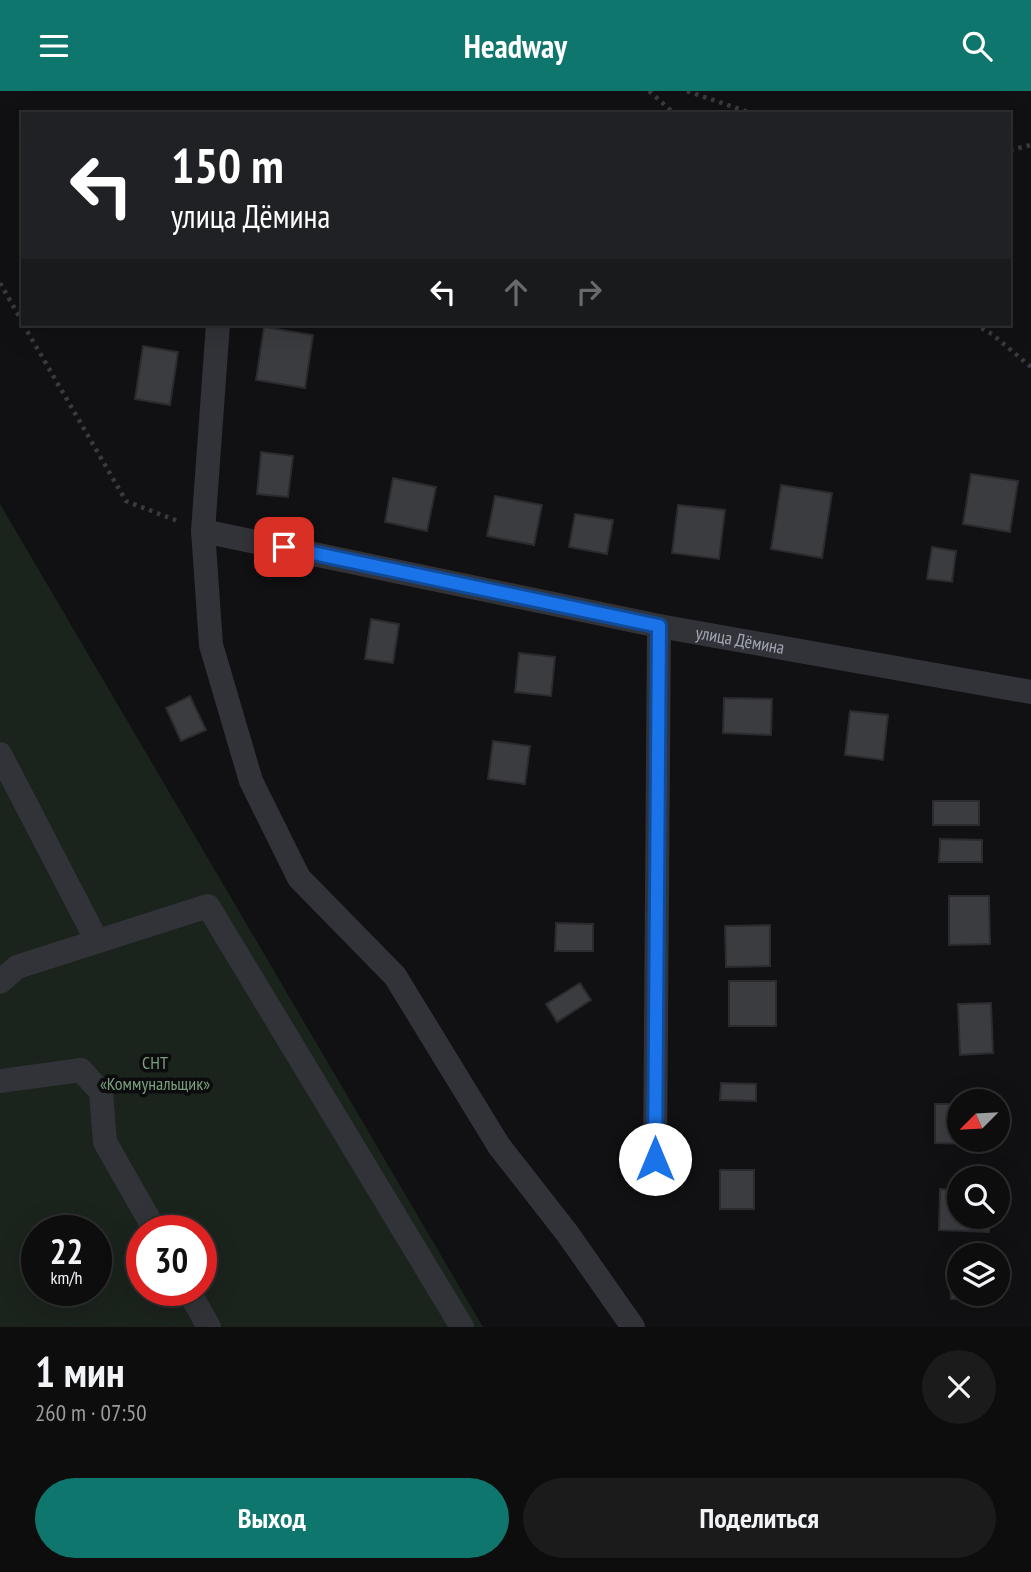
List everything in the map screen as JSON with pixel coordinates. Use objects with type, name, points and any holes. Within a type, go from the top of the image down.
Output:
[{"type":"street","points":[[218,326],[203,531],[211,645],[251,781],[299,878],[395,976],[499,1146],[567,1233],[633,1327]]},
{"type":"street","name":"улица Дёмина","points":[[203,531],[659,626],[1031,692]]},
{"type":"street","points":[[655,1159],[659,626]]},
{"type":"street","points":[[0,754],[97,941]]},
{"type":"street","points":[[0,982],[17,967],[208,906],[462,1327]]},
{"type":"street","points":[[0,1081],[81,1070],[102,1092],[105,1142],[146,1215]]},
{"type":"street","points":[[197,1306],[209,1327]]},
{"type":"path","points":[[649,91],[673,112]]},
{"type":"path","points":[[687,91],[748,112]]},
{"type":"path","points":[[1011,150],[1031,145]]},
{"type":"path","points":[[0,283],[21,320]]},
{"type":"path","points":[[25,326],[126,501],[203,531]]},
{"type":"path","points":[[978,326],[992,334],[1031,367]]},
{"type":"green space","name":"СНТ «Коммунальщик»","points":[[0,504],[483,1327],[0,1327]]},
{"type":"building","points":[[264,327],[313,335],[305,388],[256,380]]},
{"type":"building","points":[[143,346],[178,352],[170,405],[135,399]]},
{"type":"building","points":[[261,452],[293,456],[288,497],[257,494]]},
{"type":"building","points":[[971,474],[1018,481],[1010,532],[963,524]]},
{"type":"building","points":[[393,478],[436,487],[427,531],[385,522]]},
{"type":"building","points":[[781,485],[832,493],[822,558],[771,549]]},
{"type":"building","points":[[495,496],[542,505],[534,545],[487,536]]},
{"type":"building","points":[[678,505],[725,510],[719,559],[672,553]]},
{"type":"building","points":[[575,514],[613,520],[607,554],[569,547]]},
{"type":"building","points":[[932,547],[956,551],[952,582],[927,579]]},
{"type":"building","points":[[371,619],[399,624],[393,663],[365,659]]},
{"type":"building","points":[[519,653],[555,657],[551,696],[515,692]]},
{"type":"building","points":[[190,696],[206,730],[181,741],[166,708]]},
{"type":"building","points":[[724,698],[772,699],[771,735],[723,733]]},
{"type":"building","points":[[850,711],[888,715],[883,760],[845,755]]},
{"type":"building","points":[[493,741],[530,746],[525,784],[488,779]]},
{"type":"building","points":[[933,801],[979,801],[979,825],[933,825]]},
{"type":"building","points":[[940,839],[982,840],[982,862],[939,862]]},
{"type":"building","points":[[949,896],[989,896],[990,944],[949,945]]},
{"type":"building","points":[[556,923],[593,924],[593,951],[555,951]]},
{"type":"building","points":[[770,925],[770,966],[726,967],[725,926]]},
{"type":"building","points":[[729,981],[776,981],[776,1026],[729,1026]]},
{"type":"building","points":[[580,983],[591,1000],[557,1022],[546,1004]]},
{"type":"building","points":[[991,1003],[993,1053],[960,1055],[958,1004]]},
{"type":"building","points":[[721,1083],[756,1084],[756,1101],[720,1100]]},
{"type":"building","points":[[935,1104],[947,1104],[947,1143],[935,1143]]},
{"type":"building","points":[[720,1170],[754,1170],[754,1209],[720,1209]]},
{"type":"building","points":[[940,1189],[947,1189],[947,1229],[989,1229],[989,1232],[939,1230]]},
{"type":"route","points":[[284,547],[659,626],[655,1159]]}]
